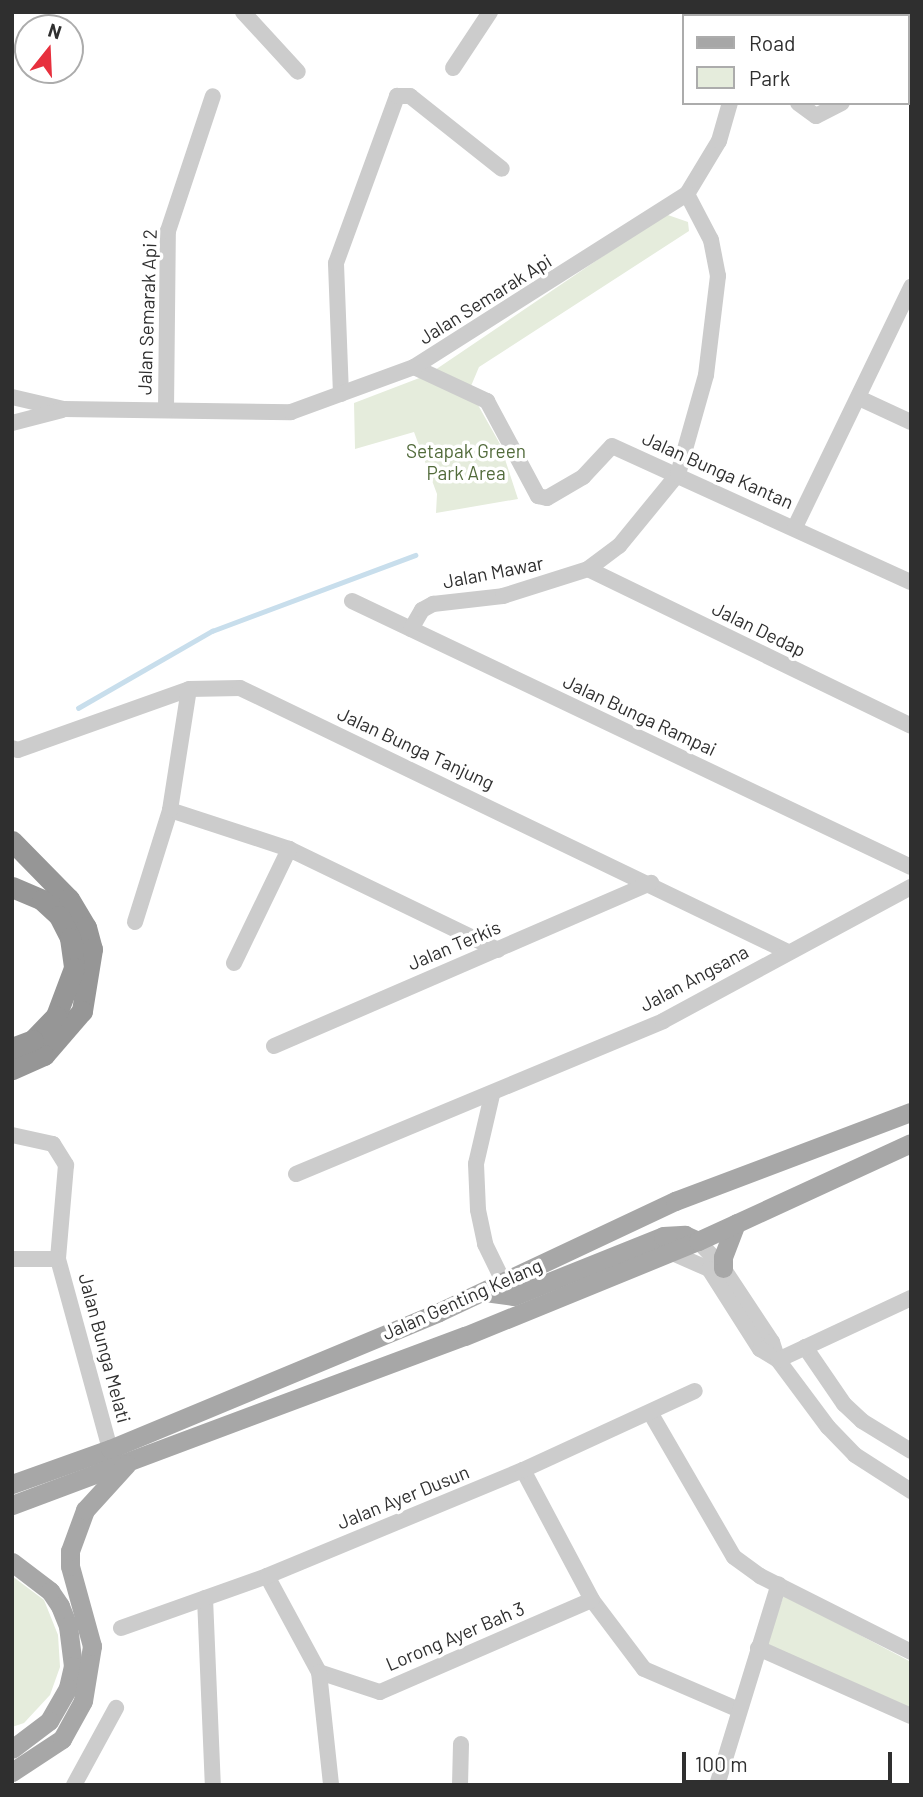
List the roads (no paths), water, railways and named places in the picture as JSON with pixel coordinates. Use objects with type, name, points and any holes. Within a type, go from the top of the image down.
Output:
[{"type":"highway","points":[[12,841],[69,900],[86,928],[92,949],[82,1011],[44,1055],[12,1069]]},
{"type":"highway","points":[[12,887],[42,900],[59,916],[70,939],[74,968],[56,1016],[33,1040],[12,1048]]},
{"type":"main road","name":"Jalan Genting Kelang","points":[[12,1484],[110,1448],[485,1292],[675,1201],[911,1112]]},
{"type":"main road","name":"Jalan Genting Kelang","points":[[12,1505],[465,1336],[698,1241],[911,1143]]},
{"type":"main road","points":[[723,1268],[723,1257],[736,1223]]},
{"type":"main road","points":[[485,1292],[514,1296],[663,1236],[685,1235],[698,1241]]},
{"type":"main road","points":[[12,1772],[62,1739],[83,1701],[92,1646],[70,1566],[71,1544],[85,1510],[127,1463]]},
{"type":"main road","points":[[12,1562],[50,1591],[60,1606],[68,1626],[73,1666],[68,1688],[49,1721],[12,1749]]},
{"type":"street","points":[[243,12],[298,72]]},
{"type":"street","points":[[453,68],[490,12]]},
{"type":"street","name":"Jalan Semarak Api 2","points":[[166,410],[168,231],[213,96]]},
{"type":"street","points":[[341,394],[336,263],[397,96],[410,96],[502,169]]},
{"type":"street","name":"Jalan Semarak Api","points":[[12,397],[65,409],[291,412],[414,367],[687,194],[719,141],[729,105]]},
{"type":"street","points":[[801,105],[816,116],[838,105]]},
{"type":"street","points":[[678,474],[706,375],[718,276],[711,240],[687,194]]},
{"type":"street","points":[[795,527],[911,287]]},
{"type":"street","name":"Jalan Bunga Kantan","points":[[414,367],[480,395],[538,496],[547,498],[583,477],[612,446],[911,582]]},
{"type":"street","points":[[859,398],[911,422]]},
{"type":"street","name":"Jalan Semarak Api","points":[[12,423],[65,409]]},
{"type":"street","name":"Jalan Mawar","points":[[411,629],[422,610],[433,604],[503,596],[588,569],[619,546],[678,474]]},
{"type":"street","name":"Jalan Dedap","points":[[588,569],[911,726]]},
{"type":"street","name":"Jalan Bunga Rampai","points":[[352,601],[911,867]]},
{"type":"street","name":"Jalan Bunga Tanjung","points":[[14,750],[189,689],[240,688],[651,883],[788,952]]},
{"type":"street","points":[[135,922],[170,810],[189,689]]},
{"type":"street","points":[[170,810],[250,832],[498,950]]},
{"type":"street","points":[[234,963],[289,849]]},
{"type":"street","name":"Jalan Terkis","points":[[274,1046],[651,883]]},
{"type":"street","name":"Jalan Angsana","points":[[296,1174],[492,1095],[663,1021],[911,887]]},
{"type":"street","points":[[492,1095],[476,1164],[478,1210],[485,1244],[504,1283]]},
{"type":"street","name":"Jalan Bunga Melati","points":[[12,1135],[53,1144],[66,1165],[58,1258],[110,1448]]},
{"type":"street","points":[[698,1241],[723,1268],[772,1342],[778,1360],[828,1427],[855,1455],[911,1491]]},
{"type":"street","points":[[670,1252],[709,1269],[760,1349],[778,1360]]},
{"type":"street","name":"Jalan Bunga Melati","points":[[12,1258],[58,1258]]},
{"type":"street","points":[[778,1360],[910,1298]]},
{"type":"street","points":[[805,1347],[844,1404],[911,1451]]},
{"type":"street","name":"Jalan Ayer Dusun","points":[[121,1628],[267,1576],[523,1471],[651,1414],[695,1391]]},
{"type":"street","points":[[651,1414],[724,1545],[746,1567],[911,1652]]},
{"type":"street","points":[[523,1471],[592,1600],[644,1669],[738,1710]]},
{"type":"street","points":[[267,1576],[290,1626],[319,1672],[331,1785]]},
{"type":"street","points":[[717,1785],[779,1584]]},
{"type":"street","points":[[205,1598],[213,1785]]},
{"type":"street","name":"Lorong Ayer Bah 3","points":[[319,1672],[380,1692],[592,1600]]},
{"type":"street","points":[[758,1648],[911,1716]]},
{"type":"street","points":[[74,1785],[116,1708]]},
{"type":"street","points":[[460,1785],[461,1744]]},
{"type":"waterway","points":[[78,708],[212,631],[415,555]]},
{"type":"park label","name":"Setapak Green Park Area","points":[[466,462]]}]
